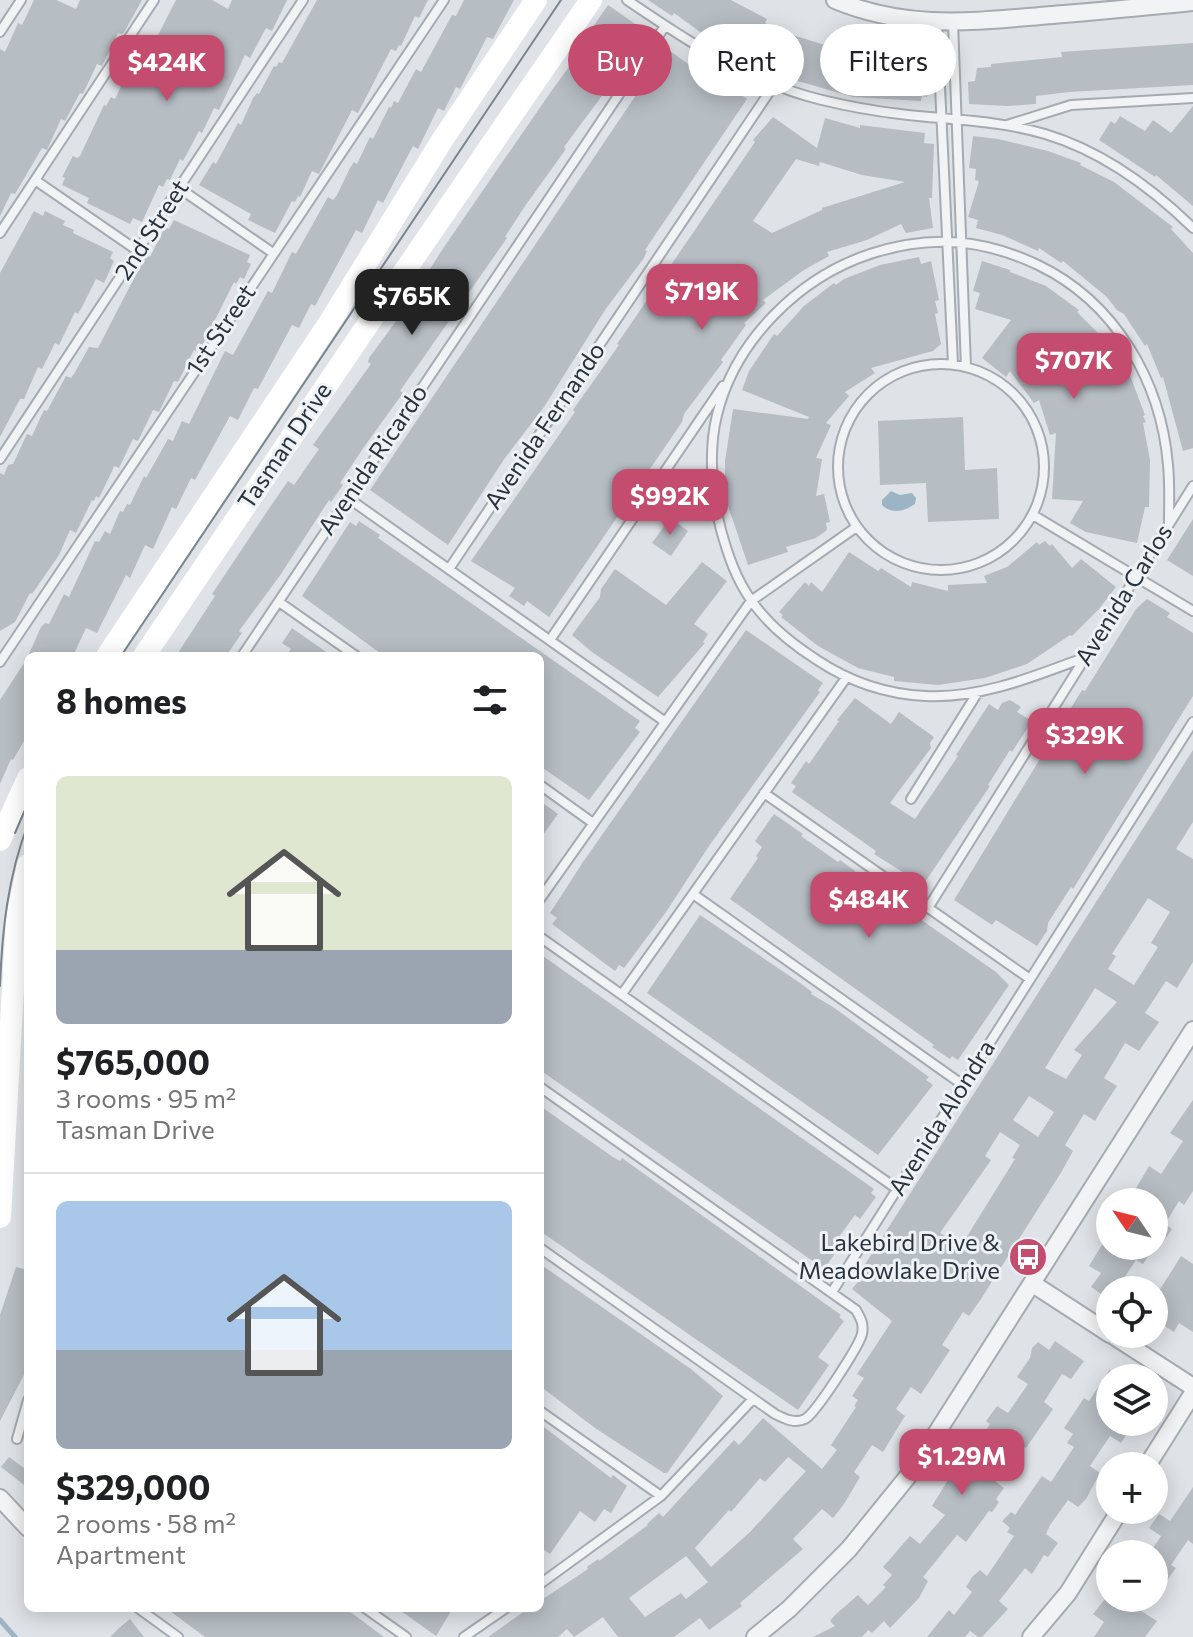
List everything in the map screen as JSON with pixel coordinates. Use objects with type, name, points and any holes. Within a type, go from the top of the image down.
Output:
[{"type":"street","name":"Tasman Drive","points":[[110,652],[331,320],[441,142],[536,0]]},
{"type":"street","name":"Tasman Drive","points":[[147,652],[591,0]]},
{"type":"street","points":[[835,0],[858,9],[945,23],[1193,2]]},
{"type":"street","points":[[0,840],[24,787]]},
{"type":"street","points":[[0,1217],[17,918],[24,884]]},
{"type":"street","points":[[755,1637],[789,1609],[849,1549],[913,1470],[1193,1030]]},
{"type":"street","points":[[1033,1284],[1096,1325]]},
{"type":"street","points":[[1131,1348],[1193,1390],[1155,1452]]},
{"type":"street","points":[[0,1498],[24,1524]]},
{"type":"street","points":[[1031,1637],[1068,1593],[1111,1524]]},
{"type":"lane","points":[[0,32],[21,0]]},
{"type":"lane","points":[[0,233],[154,0]]},
{"type":"lane","name":"2nd Street","points":[[0,459],[303,0]]},
{"type":"lane","name":"1st Street","points":[[0,662],[444,0]]},
{"type":"lane","points":[[627,0],[662,24]]},
{"type":"lane","points":[[945,23],[941,118],[953,364]]},
{"type":"lane","points":[[945,23],[956,119],[966,367]]},
{"type":"lane","points":[[804,94],[898,114],[1006,125],[1045,134],[1083,148],[1149,188],[1193,228]]},
{"type":"lane","name":"Avenida Ricardo","points":[[245,652],[618,96]]},
{"type":"lane","name":"Avenida Fernando","points":[[449,569],[767,96]]},
{"type":"lane","points":[[1006,125],[1071,105],[1193,98]]},
{"type":"lane","points":[[35,180],[138,251]]},
{"type":"lane","points":[[179,188],[273,253]]},
{"type":"lane","points":[[550,640],[749,345],[769,321],[818,278],[845,263],[907,243],[947,240],[993,248],[1052,272],[1078,289],[1122,336],[1152,390],[1161,425],[1168,465],[1169,523]]},
{"type":"lane","points":[[926,364],[966,367],[987,373],[1014,392],[1034,419],[1044,450],[1043,483],[1033,515],[1014,540],[989,559],[960,569],[929,570],[899,562],[873,545],[855,528],[841,495],[837,466],[842,437],[854,410],[873,388],[898,372],[926,364]]},
{"type":"lane","points":[[730,376],[713,436],[717,512],[733,571],[751,601],[794,646],[846,678],[867,686],[928,696],[978,692],[1086,657]]},
{"type":"lane","name":"Avenida Carlos","points":[[928,908],[1193,486]]},
{"type":"lane","points":[[348,498],[664,721]]},
{"type":"lane","points":[[1033,515],[1193,611]]},
{"type":"lane","points":[[544,893],[751,601],[855,528]]},
{"type":"lane","points":[[279,602],[350,652]]},
{"type":"lane","points":[[622,994],[846,678]]},
{"type":"lane","points":[[911,799],[978,692]]},
{"type":"lane","name":"Avenida Alondra","points":[[832,1292],[1193,722]]},
{"type":"lane","points":[[544,788],[593,823]]},
{"type":"lane","points":[[764,793],[1030,979]]},
{"type":"lane","points":[[693,894],[963,1085]]},
{"type":"lane","points":[[544,940],[897,1189]]},
{"type":"lane","points":[[544,1090],[856,1310],[862,1321],[862,1337],[815,1411],[803,1420],[791,1421],[753,1399],[544,1251]]},
{"type":"lane","points":[[544,1582],[661,1496],[753,1399]]},
{"type":"lane","points":[[17,1439],[24,1414]]},
{"type":"lane","points":[[544,1414],[661,1496]]},
{"type":"lane","points":[[544,1574],[550,1578]]},
{"type":"lane","points":[[144,1612],[178,1637]]},
{"type":"lane","points":[[371,1612],[406,1637]]},
{"type":"lane","points":[[464,1637],[500,1612]]},
{"type":"water","points":[[891,491],[900,495],[912,493],[916,498],[915,504],[898,511],[886,508],[882,500]]},
{"type":"building","points":[[34,0],[56,0],[76,9],[80,0],[142,0],[125,31],[118,33],[102,66],[97,64],[83,94],[80,93],[65,121],[61,119],[47,150],[42,148],[15,194],[11,193],[0,216],[0,49],[5,52],[18,23],[22,25]]},
{"type":"building","points":[[176,0],[212,0],[228,9],[232,0],[287,0],[272,31],[266,28],[250,58],[245,55],[219,110],[214,108],[202,133],[199,131],[170,180],[167,179],[163,187],[159,185],[142,222],[133,218],[130,224],[87,203],[89,198],[62,185],[65,178],[62,177],[73,156],[80,156],[104,105],[111,97],[115,99],[130,67],[134,70],[146,44],[152,47]]},
{"type":"building","points":[[317,0],[428,0],[419,18],[415,16],[401,46],[396,51],[391,49],[358,113],[352,110],[319,174],[312,171],[300,197],[292,201],[275,233],[248,220],[251,214],[199,185],[213,162],[216,164],[238,123],[241,125],[253,98],[259,94],[274,66],[282,63]]},
{"type":"building","points":[[464,0],[514,0],[493,39],[487,37],[460,89],[456,87],[444,111],[438,108],[418,149],[413,146],[383,203],[378,200],[362,233],[356,230],[315,306],[311,304],[299,328],[292,325],[238,420],[230,416],[195,480],[191,478],[176,509],[172,507],[153,549],[145,545],[130,578],[126,575],[97,633],[86,628],[75,652],[30,652],[41,627],[49,624],[64,594],[69,597],[95,541],[99,542],[105,531],[110,534],[120,511],[123,512],[127,504],[130,505],[144,476],[146,478],[168,439],[173,441],[182,421],[189,424],[225,351],[233,355],[268,291],[272,293],[292,252],[296,254],[328,197],[333,200],[337,195],[350,168],[354,162],[357,164],[370,137],[373,139],[389,107],[394,101],[398,103],[416,69],[421,72],[452,15],[456,16]]},
{"type":"building","points":[[648,0],[731,0],[767,19],[767,24],[689,24],[674,13],[672,16]]},
{"type":"building","points":[[608,5],[635,24],[595,24]]},
{"type":"building","points":[[804,39],[820,43],[820,87],[804,83]]},
{"type":"building","points":[[1193,43],[1193,85],[1069,92],[1036,96],[1036,104],[969,104],[968,82],[975,81],[977,68],[991,67],[991,64],[1062,57],[1061,52]]},
{"type":"building","points":[[672,53],[688,64],[688,96],[743,96],[747,99],[645,250],[644,258],[605,310],[544,407],[505,458],[448,545],[370,490],[635,96],[672,96]]},
{"type":"building","points":[[568,68],[568,96],[602,96],[564,147],[566,149],[525,206],[507,238],[400,391],[403,393],[340,483],[343,485],[331,502],[329,500],[239,631],[242,633],[229,652],[179,652],[215,596],[212,594],[270,507],[288,481],[294,485],[319,449],[313,445],[371,364],[369,358],[427,279],[425,277],[444,247]]},
{"type":"building","points":[[850,96],[922,96],[921,101]]},
{"type":"building","points":[[1193,106],[1193,206],[1156,175],[1099,140],[1111,121],[1115,124],[1120,116],[1145,131],[1153,120],[1171,133]]},
{"type":"building","points":[[773,117],[817,148],[825,118],[860,128],[860,125],[925,133],[924,143],[934,144],[932,198],[929,198],[933,228],[906,233],[901,224],[867,240],[827,252],[829,256],[763,300],[766,303],[744,323],[746,325],[721,360],[723,362],[684,414],[682,422],[549,617],[527,601],[524,606],[509,596],[515,588],[471,561],[575,412],[573,410],[617,344],[755,142],[753,140]],"holes":[[[796,159],[819,166],[820,162],[862,175],[905,182],[822,208],[772,233],[753,221]]]},
{"type":"building","points":[[973,136],[1048,151],[1081,163],[1114,182],[1173,227],[1171,229],[1193,253],[1193,448],[1183,451],[1163,377],[1147,344],[1145,346],[1124,314],[1063,261],[1061,263],[1039,248],[1038,251],[1002,235],[976,228],[978,220],[968,217],[979,181],[975,180],[976,169],[969,168]]},
{"type":"building","points":[[34,211],[43,216],[45,211],[65,221],[63,225],[74,230],[73,233],[113,252],[110,258],[114,261],[104,283],[96,279],[59,345],[55,343],[42,369],[38,367],[24,399],[20,399],[0,437],[0,273]]},
{"type":"building","points":[[174,220],[250,255],[247,262],[251,264],[244,279],[240,277],[236,284],[234,282],[199,352],[194,350],[159,412],[153,410],[138,441],[133,439],[119,468],[114,466],[99,498],[96,496],[92,500],[76,533],[70,530],[59,555],[30,593],[15,622],[0,631],[0,473],[4,475],[8,465],[13,464],[27,434],[32,436],[66,376],[71,378],[89,347],[98,348],[146,255],[150,257],[165,227],[169,229]]},
{"type":"building","points":[[919,257],[921,264],[931,261],[939,300],[935,301],[938,313],[935,314],[941,344],[933,351],[871,368],[875,373],[845,392],[849,396],[826,423],[831,425],[816,458],[822,459],[816,496],[824,494],[830,522],[826,523],[827,530],[816,538],[786,547],[788,552],[748,565],[725,497],[725,461],[733,409],[809,417],[742,390],[749,371],[774,334],[777,336],[804,306],[834,283],[836,285],[880,265]]},
{"type":"building","points":[[982,261],[1046,286],[1079,310],[1077,312],[1109,344],[1131,378],[1145,415],[1146,422],[1143,423],[1150,460],[1149,507],[1145,507],[1137,543],[1086,532],[1070,523],[1083,501],[1052,499],[1056,433],[1050,435],[1039,400],[1034,403],[1010,371],[1006,377],[982,358],[1011,320],[975,309],[980,293],[973,291]]},
{"type":"building","points":[[963,417],[965,470],[997,468],[999,519],[928,522],[926,483],[880,485],[878,421]]},
{"type":"building","points":[[670,518],[688,531],[671,556],[652,543]]},
{"type":"building","points":[[1193,519],[1193,576],[1167,560]]},
{"type":"building","points":[[359,521],[380,535],[378,538],[541,652],[379,652],[302,596],[350,522],[356,526]]},
{"type":"building","points":[[1045,541],[1050,546],[1052,544],[1072,568],[1081,559],[1116,587],[1072,636],[1027,664],[985,678],[938,685],[894,681],[894,677],[858,668],[818,646],[781,617],[783,615],[779,612],[805,582],[809,586],[811,582],[822,592],[849,552],[911,587],[912,582],[948,591],[948,585],[987,583],[984,576],[1007,567],[1037,542],[1039,545]]},
{"type":"building","points":[[702,562],[727,581],[694,624],[708,634],[705,643],[658,697],[572,635],[600,597],[601,589],[615,569],[666,605]]},
{"type":"building","points":[[1147,599],[1170,613],[1167,617],[1193,633],[1193,696],[1073,889],[1071,887],[1048,923],[1047,931],[1037,946],[996,920],[992,925],[954,900],[1082,690],[1085,691],[1136,609]]},
{"type":"building","points":[[292,628],[326,652],[289,652],[291,649],[282,643]]},
{"type":"building","points":[[746,630],[823,683],[818,690],[820,692],[709,846],[666,912],[624,968],[619,965],[615,971],[552,924],[557,918],[550,913]]},
{"type":"building","points":[[544,654],[640,721],[635,728],[640,732],[589,800],[544,769]]},
{"type":"building","points":[[24,663],[24,741],[11,759],[0,784],[0,700]]},
{"type":"building","points":[[855,698],[891,724],[899,712],[934,737],[931,748],[890,803],[915,819],[989,704],[998,710],[1002,703],[1010,700],[1021,707],[1017,712],[1032,721],[923,885],[874,854],[876,851],[792,792],[796,786],[791,783],[806,761],[809,764]]},
{"type":"building","points":[[1193,750],[1193,822],[1176,849],[1193,859],[1193,962],[1177,988],[1166,981],[1145,1013],[1159,1022],[1139,1051],[1125,1043],[1104,1078],[1117,1086],[1095,1121],[1084,1114],[1065,1145],[1073,1151],[1062,1171],[981,1299],[969,1316],[963,1312],[942,1345],[950,1350],[921,1394],[911,1387],[896,1409],[905,1416],[883,1452],[872,1445],[854,1472],[860,1477],[833,1518],[822,1509],[793,1539],[803,1549],[740,1603],[742,1606],[709,1630],[700,1618],[674,1637],[618,1637],[603,1617],[574,1637],[567,1629],[558,1637],[488,1637],[523,1612],[544,1612],[544,1598],[648,1525],[659,1513],[663,1517],[734,1440],[739,1445],[763,1418],[822,1469],[837,1450],[831,1445],[856,1407],[858,1400],[852,1396],[864,1378],[857,1374],[892,1321],[852,1289],[858,1282],[855,1280]],"holes":[[[1148,898],[1170,912],[1151,943],[1158,947],[1134,985],[1108,969],[1116,956],[1112,954]],[[1095,988],[1117,1002],[1074,1050],[1082,1055],[1066,1079],[1045,1068]],[[1029,1096],[1054,1112],[1038,1137],[1013,1120]],[[1000,1132],[1020,1145],[1012,1158],[1015,1159],[961,1246],[940,1233],[991,1160],[985,1156]],[[788,1457],[806,1471],[751,1531],[711,1567],[695,1548],[760,1478],[765,1482]],[[686,1556],[708,1582],[686,1599],[681,1593],[645,1617],[629,1598]]]},
{"type":"building","points":[[544,804],[558,814],[544,833]]},
{"type":"building","points":[[774,814],[996,972],[1009,985],[958,1060],[952,1056],[950,1059],[932,1047],[934,1045],[730,899],[758,858],[756,856],[762,847],[755,841]]},
{"type":"building","points":[[700,915],[929,1077],[926,1080],[933,1085],[878,1155],[647,993]]},
{"type":"building","points":[[544,957],[874,1189],[871,1193],[876,1197],[860,1219],[855,1215],[836,1241],[841,1245],[824,1269],[544,1073]]},
{"type":"building","points":[[1193,1100],[1193,1191],[1184,1205],[1179,1201],[1168,1219],[1168,1188],[1136,1188],[1149,1166],[1161,1174],[1183,1141],[1170,1133]]},
{"type":"building","points":[[544,1109],[613,1157],[620,1161],[622,1158],[841,1315],[839,1317],[844,1321],[818,1357],[829,1365],[798,1410],[544,1234]]},
{"type":"building","points":[[1096,1255],[1096,1260],[1136,1260],[1125,1276],[1099,1276],[1101,1273],[1089,1266]]},
{"type":"building","points":[[1181,1256],[1193,1264],[1193,1332],[1179,1323],[1174,1332],[1168,1328],[1168,1277]]},
{"type":"building","points":[[16,1267],[24,1269],[24,1375],[0,1421],[0,1315]]},
{"type":"building","points":[[544,1267],[691,1369],[723,1396],[667,1473],[595,1428],[544,1389]]},
{"type":"building","points":[[1055,1341],[1084,1361],[1071,1379],[1062,1374],[1044,1402],[1053,1409],[1026,1448],[1020,1444],[995,1481],[1004,1488],[992,1512],[989,1511],[966,1542],[957,1535],[923,1577],[928,1581],[919,1598],[890,1628],[884,1621],[872,1633],[868,1630],[862,1637],[813,1637],[835,1626],[830,1621],[858,1595],[868,1605],[886,1587],[883,1585],[892,1575],[883,1567],[910,1536],[920,1544],[945,1515],[932,1506],[948,1480],[955,1474],[965,1481],[988,1450],[978,1443],[990,1424],[986,1421],[997,1406],[1008,1413],[1028,1384],[1017,1377],[1030,1358],[1032,1348],[1038,1342],[1049,1350]]},
{"type":"building","points":[[1096,1390],[1096,1436],[1110,1436],[1099,1452],[1096,1452],[1090,1466],[1096,1470],[1096,1480],[1086,1499],[1078,1507],[1068,1500],[1050,1525],[1046,1534],[1058,1543],[1048,1557],[1044,1555],[1032,1574],[1025,1568],[999,1601],[1008,1609],[982,1637],[970,1631],[965,1637],[927,1637],[949,1610],[954,1615],[972,1592],[966,1587],[972,1577],[980,1570],[987,1576],[1014,1536],[1007,1532],[1010,1528],[1002,1521],[1011,1512],[1015,1515],[1042,1476],[1051,1482],[1074,1447],[1067,1443],[1073,1434],[1064,1428],[1084,1398],[1089,1401]]},
{"type":"building","points":[[544,1427],[611,1478],[613,1475],[627,1486],[611,1513],[604,1509],[595,1522],[580,1511],[550,1554],[544,1550]]},
{"type":"building","points":[[1110,1436],[1125,1436],[1121,1443]]},
{"type":"building","points":[[9,1457],[24,1468],[24,1485],[1,1467]]},
{"type":"building","points":[[1193,1487],[1193,1544],[1188,1540],[1171,1565],[1176,1568],[1168,1579],[1168,1540],[1158,1540],[1161,1536],[1149,1528],[1152,1524],[1168,1524]]},
{"type":"building","points":[[1096,1610],[1143,1612],[1157,1621],[1145,1637],[1094,1637],[1104,1622],[1093,1614]]},
{"type":"building","points":[[171,1612],[350,1612],[384,1637],[205,1637]]},
{"type":"building","points":[[403,1612],[451,1612],[436,1636]]},
{"type":"building","points":[[130,1619],[144,1637],[110,1637],[119,1628]]},
{"type":"waterway","points":[[0,1620],[15,1637]]},
{"type":"tram line","points":[[124,652],[561,0]]},
{"type":"tram line","points":[[15,833],[24,812]]},
{"type":"tram line","points":[[0,986],[7,904],[24,836]]},
{"type":"place","name":"Lakebird Drive & Meadowlake Drive","points":[[1028,1257]]}]
